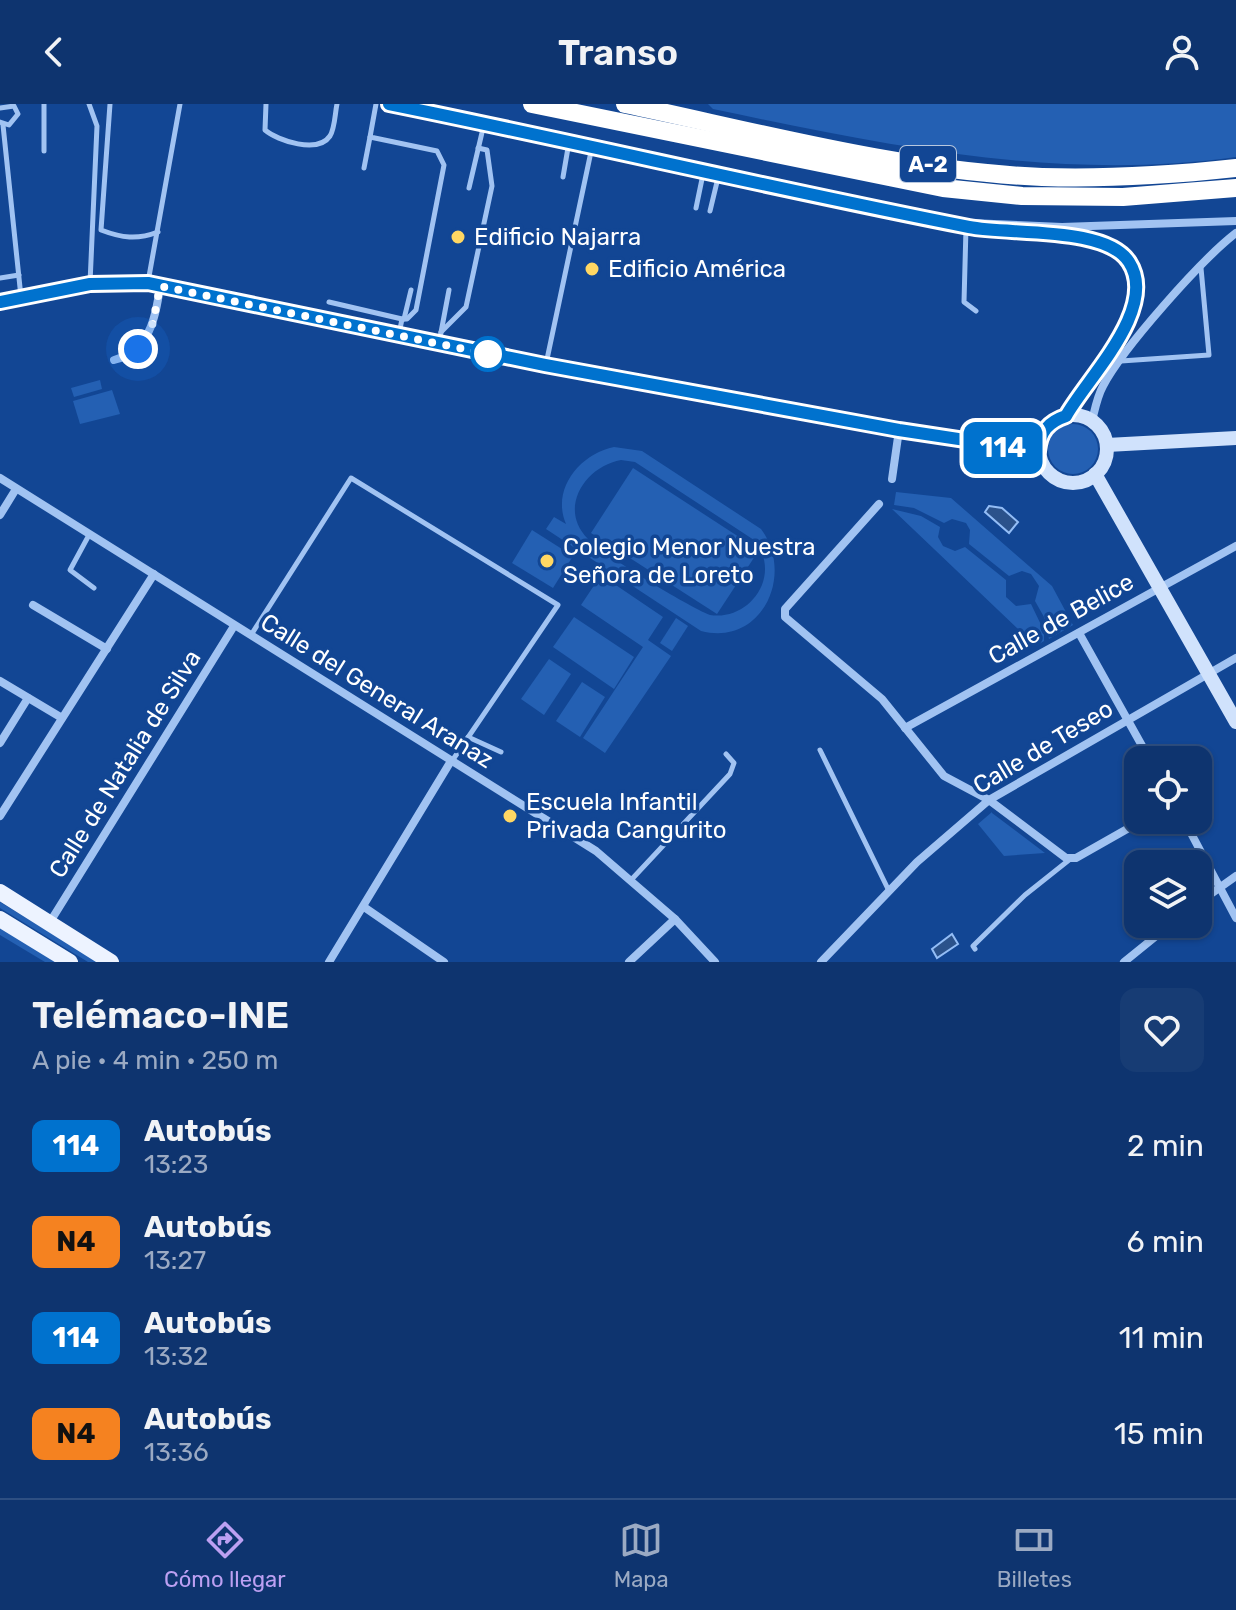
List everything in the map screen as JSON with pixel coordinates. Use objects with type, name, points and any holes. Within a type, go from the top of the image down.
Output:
[{"type":"highway","name":"A-2","points":[[532,104],[943,188],[1022,196],[1123,197],[1236,188]]},
{"type":"highway","name":"A-2","points":[[625,104],[860,154],[1041,177],[1236,168]]},
{"type":"main road","points":[[0,892],[111,962]]},
{"type":"main road","points":[[0,919],[70,962]]},
{"type":"street","points":[[389,104],[966,227],[1095,239],[1117,250],[1131,264],[1137,299],[1131,318],[1066,416],[1049,424],[1038,451],[1046,471],[1065,482],[1086,480],[1095,474],[1106,456],[1104,435],[1092,421],[1066,416]]},
{"type":"street","points":[[933,219],[1031,227],[1236,221]]},
{"type":"street","points":[[1092,421],[1102,388],[1120,361],[1201,268],[1236,233]]},
{"type":"street","points":[[0,302],[90,284],[154,285],[399,335],[440,338],[545,365],[899,430],[1038,451]]},
{"type":"street","points":[[114,360],[129,356],[143,345],[153,323],[154,285]]},
{"type":"street","points":[[892,479],[899,430]]},
{"type":"street","points":[[1107,445],[1236,438]]},
{"type":"street","points":[[1095,474],[1236,722]]},
{"type":"street","name":"Calle del General Aranaz","points":[[0,478],[596,851],[675,919],[715,962]]},
{"type":"street","points":[[0,515],[16,489]]},
{"type":"street","points":[[879,504],[785,609],[785,617],[882,699],[944,776],[989,800],[1070,859],[1124,830]]},
{"type":"street","name":"Calle de Belice","points":[[905,728],[1236,546]]},
{"type":"street","points":[[1,812],[154,574]]},
{"type":"street","points":[[33,605],[107,649]]},
{"type":"street","name":"Calle de Natalia de Silva","points":[[50,922],[234,626]]},
{"type":"street","points":[[1079,633],[1142,746]]},
{"type":"street","name":"Calle de Teseo","points":[[821,962],[917,862],[989,800],[1236,658]]},
{"type":"street","points":[[0,681],[62,718]]},
{"type":"street","points":[[0,743],[28,698]]},
{"type":"street","points":[[329,962],[451,761]]},
{"type":"street","points":[[1191,834],[1236,918]]},
{"type":"street","points":[[1212,892],[1236,876]]},
{"type":"street","points":[[364,907],[444,962]]},
{"type":"street","points":[[629,962],[675,919]]},
{"type":"street","points":[[1124,962],[1154,938]]},
{"type":"lane","points":[[44,104],[44,151]]},
{"type":"lane","points":[[89,104],[97,126],[90,284]]},
{"type":"lane","points":[[110,104],[101,230],[122,237],[144,238],[158,232]]},
{"type":"lane","points":[[154,285],[158,232],[180,104]]},
{"type":"lane","points":[[266,104],[265,130],[274,138],[312,145],[322,143],[331,134],[337,104]]},
{"type":"lane","points":[[364,168],[376,104]]},
{"type":"lane","points":[[1,106],[14,105],[16,120],[2,124],[21,298]]},
{"type":"lane","points":[[469,188],[484,123]]},
{"type":"lane","points":[[329,302],[403,319],[416,310],[443,157],[437,151],[370,137]]},
{"type":"lane","points":[[563,177],[570,141]]},
{"type":"lane","points":[[545,365],[592,146]]},
{"type":"lane","points":[[440,338],[466,307],[492,186],[487,150],[478,148]]},
{"type":"lane","points":[[696,208],[702,179],[700,169]]},
{"type":"lane","points":[[710,211],[717,182],[724,175]]},
{"type":"lane","points":[[966,227],[964,302],[976,311]]},
{"type":"lane","points":[[1120,361],[1209,355],[1201,268]]},
{"type":"lane","points":[[0,278],[19,275]]},
{"type":"lane","points":[[399,335],[411,290]]},
{"type":"lane","points":[[440,338],[449,290]]},
{"type":"lane","points":[[250,636],[351,478],[558,605],[451,761]]},
{"type":"lane","points":[[89,534],[70,570],[94,588]]},
{"type":"lane","points":[[468,737],[501,752]]},
{"type":"lane","points":[[820,750],[889,891]]},
{"type":"lane","points":[[632,879],[730,774],[734,763],[726,754]]},
{"type":"lane","points":[[975,949],[973,946],[1025,895],[1070,859]]},
{"type":"shaded area","points":[[708,104],[1236,104],[1236,157],[1170,164],[1104,165],[973,156],[842,135],[713,109]]},
{"type":"shaded area","points":[[100,380],[102,389],[74,397],[71,388]]},
{"type":"shaded area","points":[[112,390],[120,414],[80,424],[73,401]]},
{"type":"shaded area","points":[[1073,424],[1091,431],[1098,449],[1091,467],[1073,474],[1055,467],[1048,449],[1055,431]]},
{"type":"shaded area","points":[[614,447],[642,451],[761,529],[771,547],[775,566],[767,603],[756,618],[741,628],[722,633],[701,631],[546,529],[554,517],[566,524],[562,498],[566,486],[580,465]],"holes":[[[621,460],[635,462],[754,540],[765,567],[758,593],[749,603],[738,611],[710,615],[646,580],[588,539],[579,527],[575,514],[580,490],[587,479],[608,464]]]},
{"type":"shaded area","points":[[633,468],[759,550],[717,614],[591,533]]},
{"type":"shaded area","points":[[896,492],[951,498],[1052,586],[1073,625],[1049,639],[1044,617],[1035,601],[1039,586],[1031,574],[1022,571],[1009,576],[969,544],[970,530],[966,523],[952,519],[944,523],[914,508],[894,505]]},
{"type":"shaded area","points":[[989,506],[1002,508],[1018,522],[1009,533],[985,512]]},
{"type":"shaded area","points":[[892,509],[921,516],[940,527],[938,537],[943,546],[955,551],[965,547],[1006,580],[1006,597],[1016,606],[1031,604],[1044,631],[1044,641],[1036,646]]},
{"type":"shaded area","points":[[532,530],[573,556],[553,588],[512,563]]},
{"type":"shaded area","points":[[601,575],[663,617],[648,640],[671,656],[605,753],[583,738],[643,647],[581,605]]},
{"type":"shaded area","points":[[574,617],[634,657],[614,689],[553,647]]},
{"type":"shaded area","points":[[676,618],[688,626],[672,651],[660,643]]},
{"type":"shaded area","points":[[549,659],[571,674],[544,715],[521,699]]},
{"type":"shaded area","points":[[582,682],[605,697],[580,737],[556,721]]},
{"type":"shaded area","points":[[992,812],[1045,853],[1004,856],[978,824]]},
{"type":"shaded area","points":[[0,902],[98,962],[88,962],[0,908]]},
{"type":"shaded area","points":[[0,928],[56,962],[45,962],[0,935]]},
{"type":"shaded area","points":[[952,934],[958,944],[937,958],[932,949]]},
{"type":"bus line","name":"114","points":[[0,302],[90,284],[148,283],[545,365],[899,430],[1038,451],[1043,432],[1049,424],[1066,416],[1131,318],[1137,299],[1131,264],[1117,250],[1095,239],[993,232],[966,227],[389,104]]},
{"type":"place","name":"Edificio Najarra","points":[[458,237]]},
{"type":"place","name":"Edificio América","points":[[592,269]]},
{"type":"place","name":"Colegio Menor Nuestra Señora de Loreto","points":[[547,561]]},
{"type":"place","name":"Escuela Infantil Privada Cangurito","points":[[510,816]]},
{"type":"route","points":[[138,349],[153,323],[160,286],[488,354]]}]
